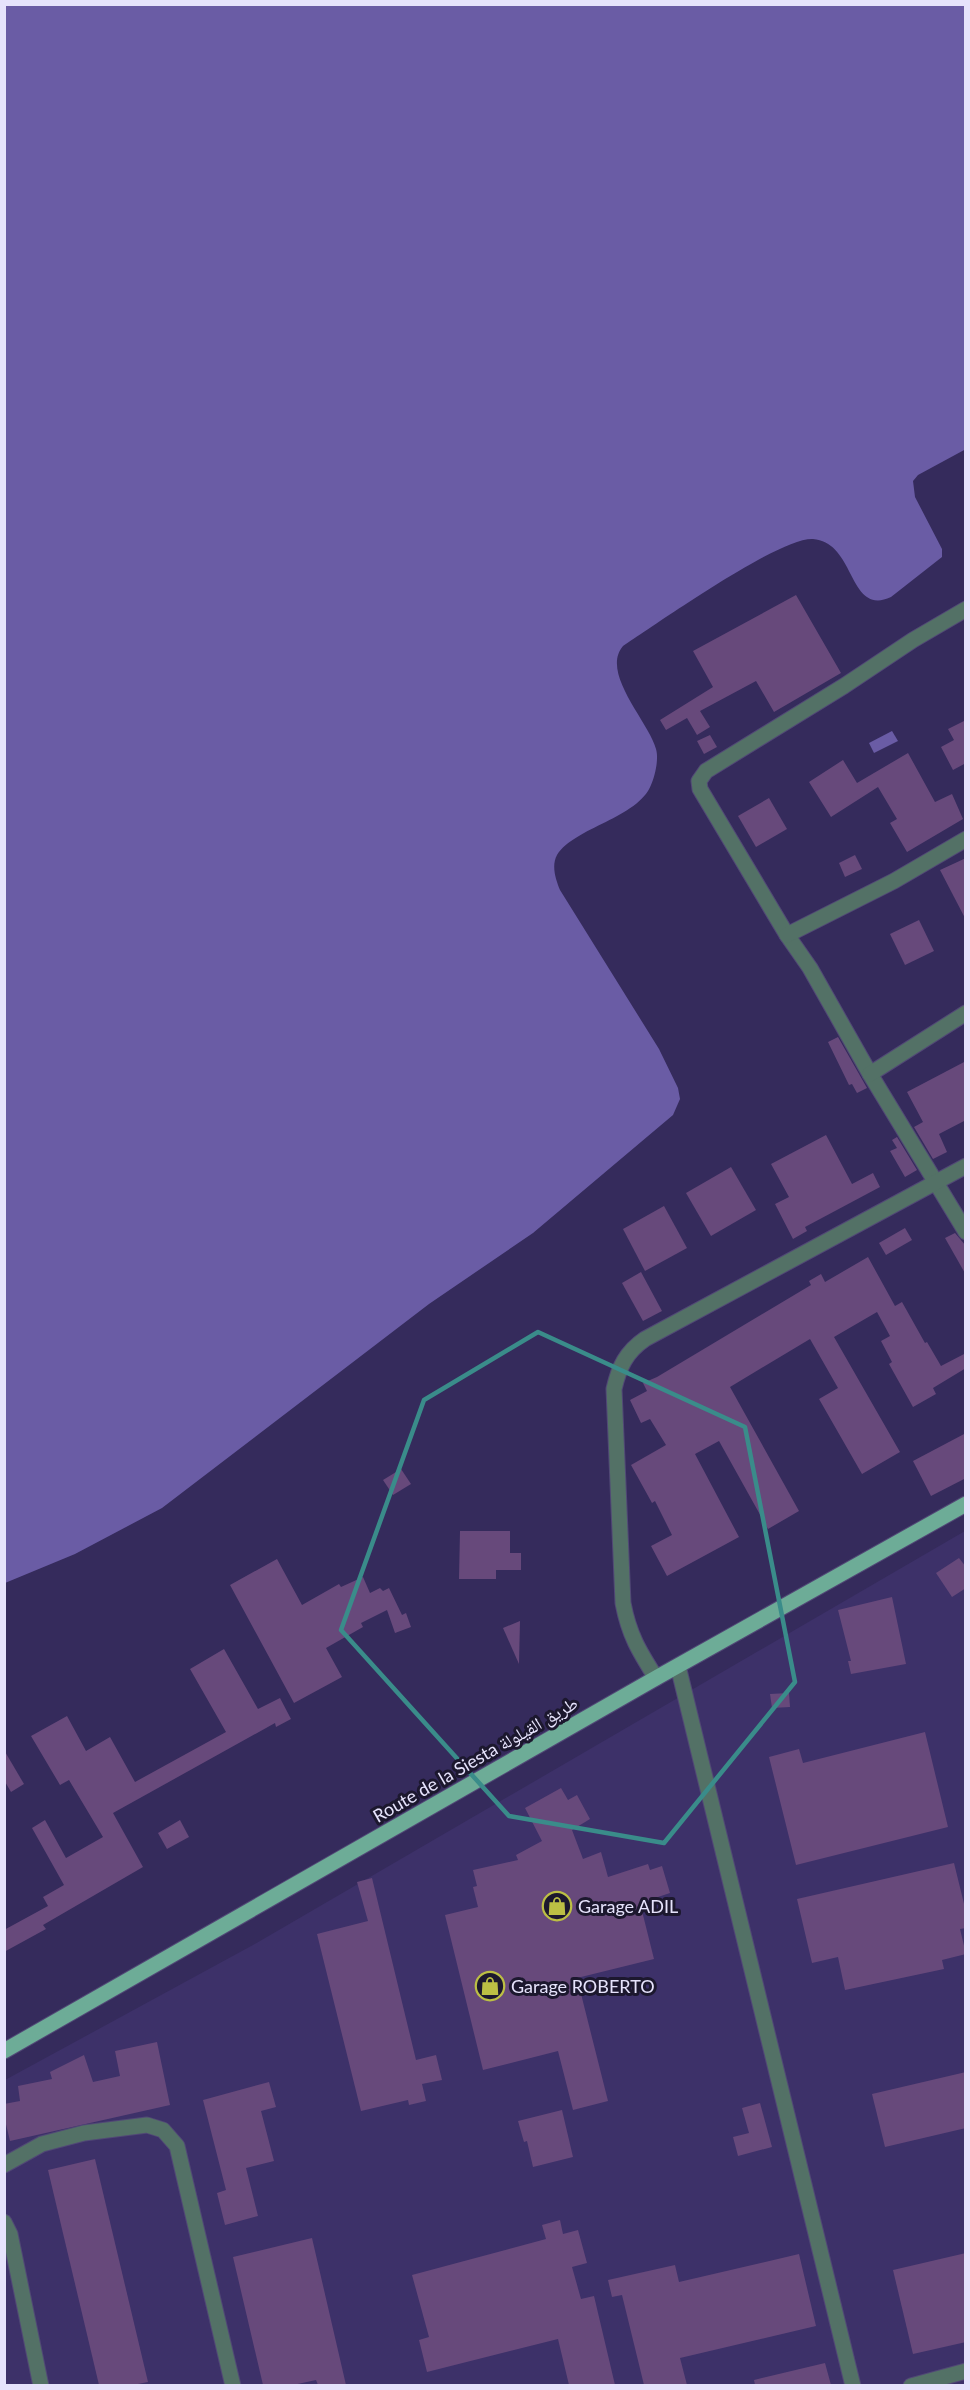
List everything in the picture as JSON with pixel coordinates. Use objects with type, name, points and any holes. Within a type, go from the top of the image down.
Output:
[{"type":"main road","name":"Route de la Siesta طريق القيلولة","points":[[4,2051],[656,1678],[966,1504]]},
{"type":"street","points":[[966,609],[706,771],[699,781],[700,789],[787,935],[810,968],[870,1074],[966,1232]]},
{"type":"street","points":[[787,935],[894,881],[966,839]]},
{"type":"street","points":[[870,1074],[966,1013]]},
{"type":"street","points":[[656,1678],[636,1646],[627,1626],[623,1603],[614,1389],[624,1359],[633,1347],[645,1339],[966,1166]]},
{"type":"street","points":[[678,1666],[853,2385]]},
{"type":"street","points":[[4,2165],[42,2144],[84,2133],[147,2125],[164,2130],[177,2146],[233,2385]]},
{"type":"street","points":[[4,2222],[10,2234],[41,2385]]},
{"type":"street","points":[[911,2385],[966,2371]]},
{"type":"highlighted area","points":[[538,1332],[745,1427],[795,1682],[664,1843],[509,1816],[341,1630],[424,1400]]},
{"type":"shaded area","points":[[5,4],[965,5],[966,449],[918,475],[913,481],[915,497],[942,549],[942,557],[891,597],[877,600],[867,597],[837,552],[827,543],[813,539],[796,542],[718,583],[623,646],[618,657],[617,670],[621,683],[656,749],[657,762],[654,777],[644,796],[633,806],[566,845],[555,859],[555,873],[560,890],[659,1049],[678,1088],[680,1099],[673,1115],[533,1233],[429,1304],[162,1508],[75,1554],[5,1583]]},
{"type":"shaded area","points":[[892,731],[898,741],[874,753],[869,743]]},
{"type":"shaded area","points":[[965,1531],[965,2385],[5,2386],[5,2080],[253,1945]]},
{"type":"building","points":[[796,595],[841,673],[774,712],[756,681],[700,711],[710,727],[697,735],[687,718],[666,730],[660,720],[713,687],[693,651]]},
{"type":"building","points":[[966,720],[966,763],[953,770],[941,747],[954,740],[948,729]]},
{"type":"building","points":[[710,735],[717,747],[704,754],[697,741]]},
{"type":"building","points":[[908,753],[935,802],[952,794],[963,819],[907,852],[890,823],[897,819],[878,787],[831,817],[809,782],[843,760],[857,783]]},
{"type":"building","points":[[769,798],[787,829],[756,847],[738,816]]},
{"type":"building","points":[[855,855],[862,869],[845,877],[839,863]]},
{"type":"building","points":[[966,858],[966,920],[940,870]]},
{"type":"building","points":[[919,920],[934,951],[905,965],[890,934]]},
{"type":"building","points":[[838,1037],[867,1088],[857,1093],[852,1084],[849,1085],[828,1042]]},
{"type":"building","points":[[966,1061],[966,1120],[939,1134],[947,1152],[933,1159],[914,1127],[923,1122],[907,1092]]},
{"type":"building","points":[[826,1135],[852,1184],[873,1173],[880,1187],[805,1227],[807,1231],[793,1239],[775,1204],[789,1197],[771,1164]]},
{"type":"building","points":[[897,1137],[917,1170],[905,1177],[890,1151],[897,1148],[892,1140]]},
{"type":"building","points":[[731,1167],[756,1210],[711,1236],[686,1193]]},
{"type":"building","points":[[664,1206],[687,1248],[645,1271],[623,1229]]},
{"type":"building","points":[[905,1228],[912,1240],[886,1255],[879,1243]]},
{"type":"building","points":[[955,1233],[966,1246],[966,1275],[945,1238]]},
{"type":"building","points":[[868,1257],[895,1306],[902,1302],[941,1366],[966,1353],[966,1368],[933,1388],[936,1394],[913,1407],[889,1364],[892,1362],[881,1341],[890,1336],[877,1312],[834,1337],[900,1452],[862,1474],[819,1399],[838,1388],[810,1339],[730,1387],[799,1511],[768,1529],[719,1441],[695,1454],[739,1537],[667,1576],[651,1546],[672,1535],[655,1501],[652,1503],[631,1465],[666,1445],[650,1419],[641,1423],[630,1400],[647,1391],[643,1383],[657,1377],[811,1285],[809,1281],[821,1274],[825,1282]]},
{"type":"building","points":[[641,1272],[662,1311],[643,1321],[622,1283]]},
{"type":"building","points":[[966,1433],[966,1478],[931,1496],[913,1461]]},
{"type":"building","points":[[401,1469],[411,1484],[393,1495],[383,1480]]},
{"type":"building","points":[[460,1531],[510,1531],[510,1553],[521,1553],[521,1570],[496,1570],[496,1579],[459,1579]]},
{"type":"building","points":[[959,1558],[966,1567],[966,1588],[952,1597],[936,1573]]},
{"type":"building","points":[[277,1559],[302,1605],[339,1584],[341,1587],[363,1577],[370,1593],[380,1588],[383,1591],[389,1588],[402,1615],[406,1613],[411,1627],[395,1633],[387,1610],[361,1623],[363,1627],[326,1648],[342,1677],[294,1703],[230,1585]]},
{"type":"building","points":[[892,1597],[906,1664],[851,1674],[848,1661],[851,1661],[838,1610]]},
{"type":"building","points":[[520,1621],[519,1664],[503,1628]]},
{"type":"building","points":[[224,1649],[258,1709],[280,1698],[291,1719],[276,1727],[275,1723],[113,1813],[143,1867],[43,1925],[46,1929],[4,1952],[4,1930],[48,1906],[43,1897],[64,1885],[32,1828],[45,1820],[66,1858],[103,1837],[69,1780],[60,1785],[31,1736],[67,1716],[86,1751],[110,1737],[135,1782],[226,1732],[190,1669]]},
{"type":"building","points":[[789,1693],[790,1707],[772,1708],[770,1694]]},
{"type":"building","points":[[925,1732],[948,1827],[796,1865],[769,1757],[799,1749],[803,1763]]},
{"type":"building","points":[[4,1750],[24,1784],[11,1792],[4,1780]]},
{"type":"building","points":[[561,1788],[568,1800],[577,1795],[590,1819],[572,1830],[583,1859],[601,1852],[608,1877],[648,1864],[650,1870],[662,1866],[670,1893],[640,1903],[654,1959],[577,1978],[608,2101],[573,2110],[558,2051],[483,2070],[445,1915],[478,1907],[473,1887],[477,1886],[473,1870],[518,1860],[516,1855],[542,1841],[525,1808]]},
{"type":"building","points":[[180,1820],[189,1837],[167,1849],[158,1833]]},
{"type":"building","points":[[954,1863],[966,1912],[966,1928],[960,1929],[966,1954],[942,1960],[944,1969],[845,1990],[838,1957],[812,1963],[797,1899]]},
{"type":"building","points":[[372,1878],[416,2060],[436,2055],[442,2080],[422,2084],[426,2101],[409,2105],[408,2100],[361,2111],[317,1934],[368,1921],[357,1882]]},
{"type":"building","points":[[157,2042],[170,2105],[10,2141],[4,2116],[4,2104],[20,2101],[18,2086],[52,2079],[50,2072],[84,2055],[93,2082],[120,2076],[115,2051]]},
{"type":"building","points":[[966,2072],[966,2128],[885,2147],[872,2094]]},
{"type":"building","points":[[269,2082],[276,2107],[261,2111],[274,2161],[246,2168],[258,2216],[225,2225],[217,2193],[226,2190],[203,2100]]},
{"type":"building","points":[[760,2103],[772,2147],[738,2156],[733,2137],[749,2133],[742,2108]]},
{"type":"building","points":[[562,2110],[573,2157],[533,2167],[527,2141],[524,2142],[518,2121]]},
{"type":"building","points":[[95,2159],[148,2382],[133,2385],[99,2385],[48,2170]]},
{"type":"building","points":[[560,2220],[563,2234],[578,2230],[587,2263],[572,2267],[581,2299],[594,2296],[615,2385],[569,2385],[558,2339],[427,2372],[419,2340],[429,2337],[412,2275],[546,2239],[542,2225]]},
{"type":"building","points":[[312,2238],[346,2385],[318,2385],[316,2380],[293,2385],[263,2385],[233,2257]]},
{"type":"building","points":[[966,2253],[966,2342],[913,2354],[893,2270]]},
{"type":"building","points":[[799,2254],[816,2326],[680,2358],[687,2385],[644,2385],[622,2295],[612,2297],[608,2280],[675,2265],[679,2282]]},
{"type":"building","points":[[825,2363],[831,2385],[755,2385],[754,2380]]},
{"type":"place","name":"Garage ADIL","points":[[557,1906]]},
{"type":"place","name":"Garage ROBERTO","points":[[490,1986]]}]
